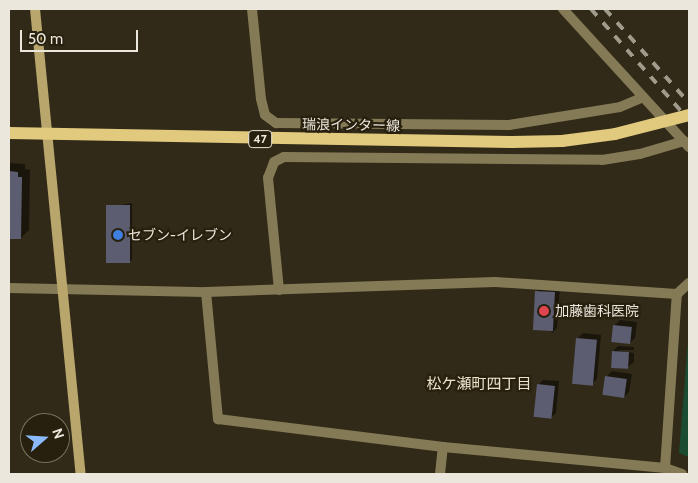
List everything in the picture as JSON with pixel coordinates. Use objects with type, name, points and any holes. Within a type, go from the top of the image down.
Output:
[{"type":"main road","name":"瑞浪インター線","points":[[9,133],[562,142],[615,134],[689,115]]},
{"type":"street","points":[[34,9],[81,474]]},
{"type":"street","points":[[252,9],[261,100],[265,115],[276,123],[509,125],[620,107],[643,97]]},
{"type":"street","points":[[563,9],[686,144]]},
{"type":"street","points":[[279,290],[268,178],[274,162],[284,157],[602,160],[686,144]]},
{"type":"street","points":[[9,288],[206,292],[495,282],[677,294]]},
{"type":"street","points":[[665,468],[677,294],[689,283]]},
{"type":"street","points":[[206,292],[218,419],[443,447],[665,468],[682,474]]},
{"type":"street","points":[[440,474],[443,447]]},
{"type":"green space","points":[[689,329],[689,457],[679,453]]},
{"type":"building","points":[[9,171],[18,172],[18,177],[22,177],[21,239],[9,239]]},
{"type":"building","name":"セブン-イレブン","points":[[106,205],[130,205],[130,263],[106,263]]},
{"type":"building","name":"加藤歯科医院","points":[[535,291],[555,292],[553,331],[533,330]]},
{"type":"building","points":[[613,325],[632,327],[630,344],[611,342]]},
{"type":"building","points":[[576,338],[597,340],[593,386],[572,384]]},
{"type":"building","points":[[612,351],[629,352],[628,369],[611,368]]},
{"type":"building","points":[[605,376],[627,379],[624,398],[602,395]]},
{"type":"building","points":[[537,384],[555,386],[551,419],[534,417]]},
{"type":"railway","points":[[591,9],[689,120]]},
{"type":"railway","points":[[605,9],[689,103]]},
{"type":"place","name":"セブン-イレブン","points":[[118,235]]},
{"type":"place","name":"加藤歯科医院","points":[[544,311]]},
{"type":"district","name":"松ケ瀬町四丁目","points":[[479,385]]}]
